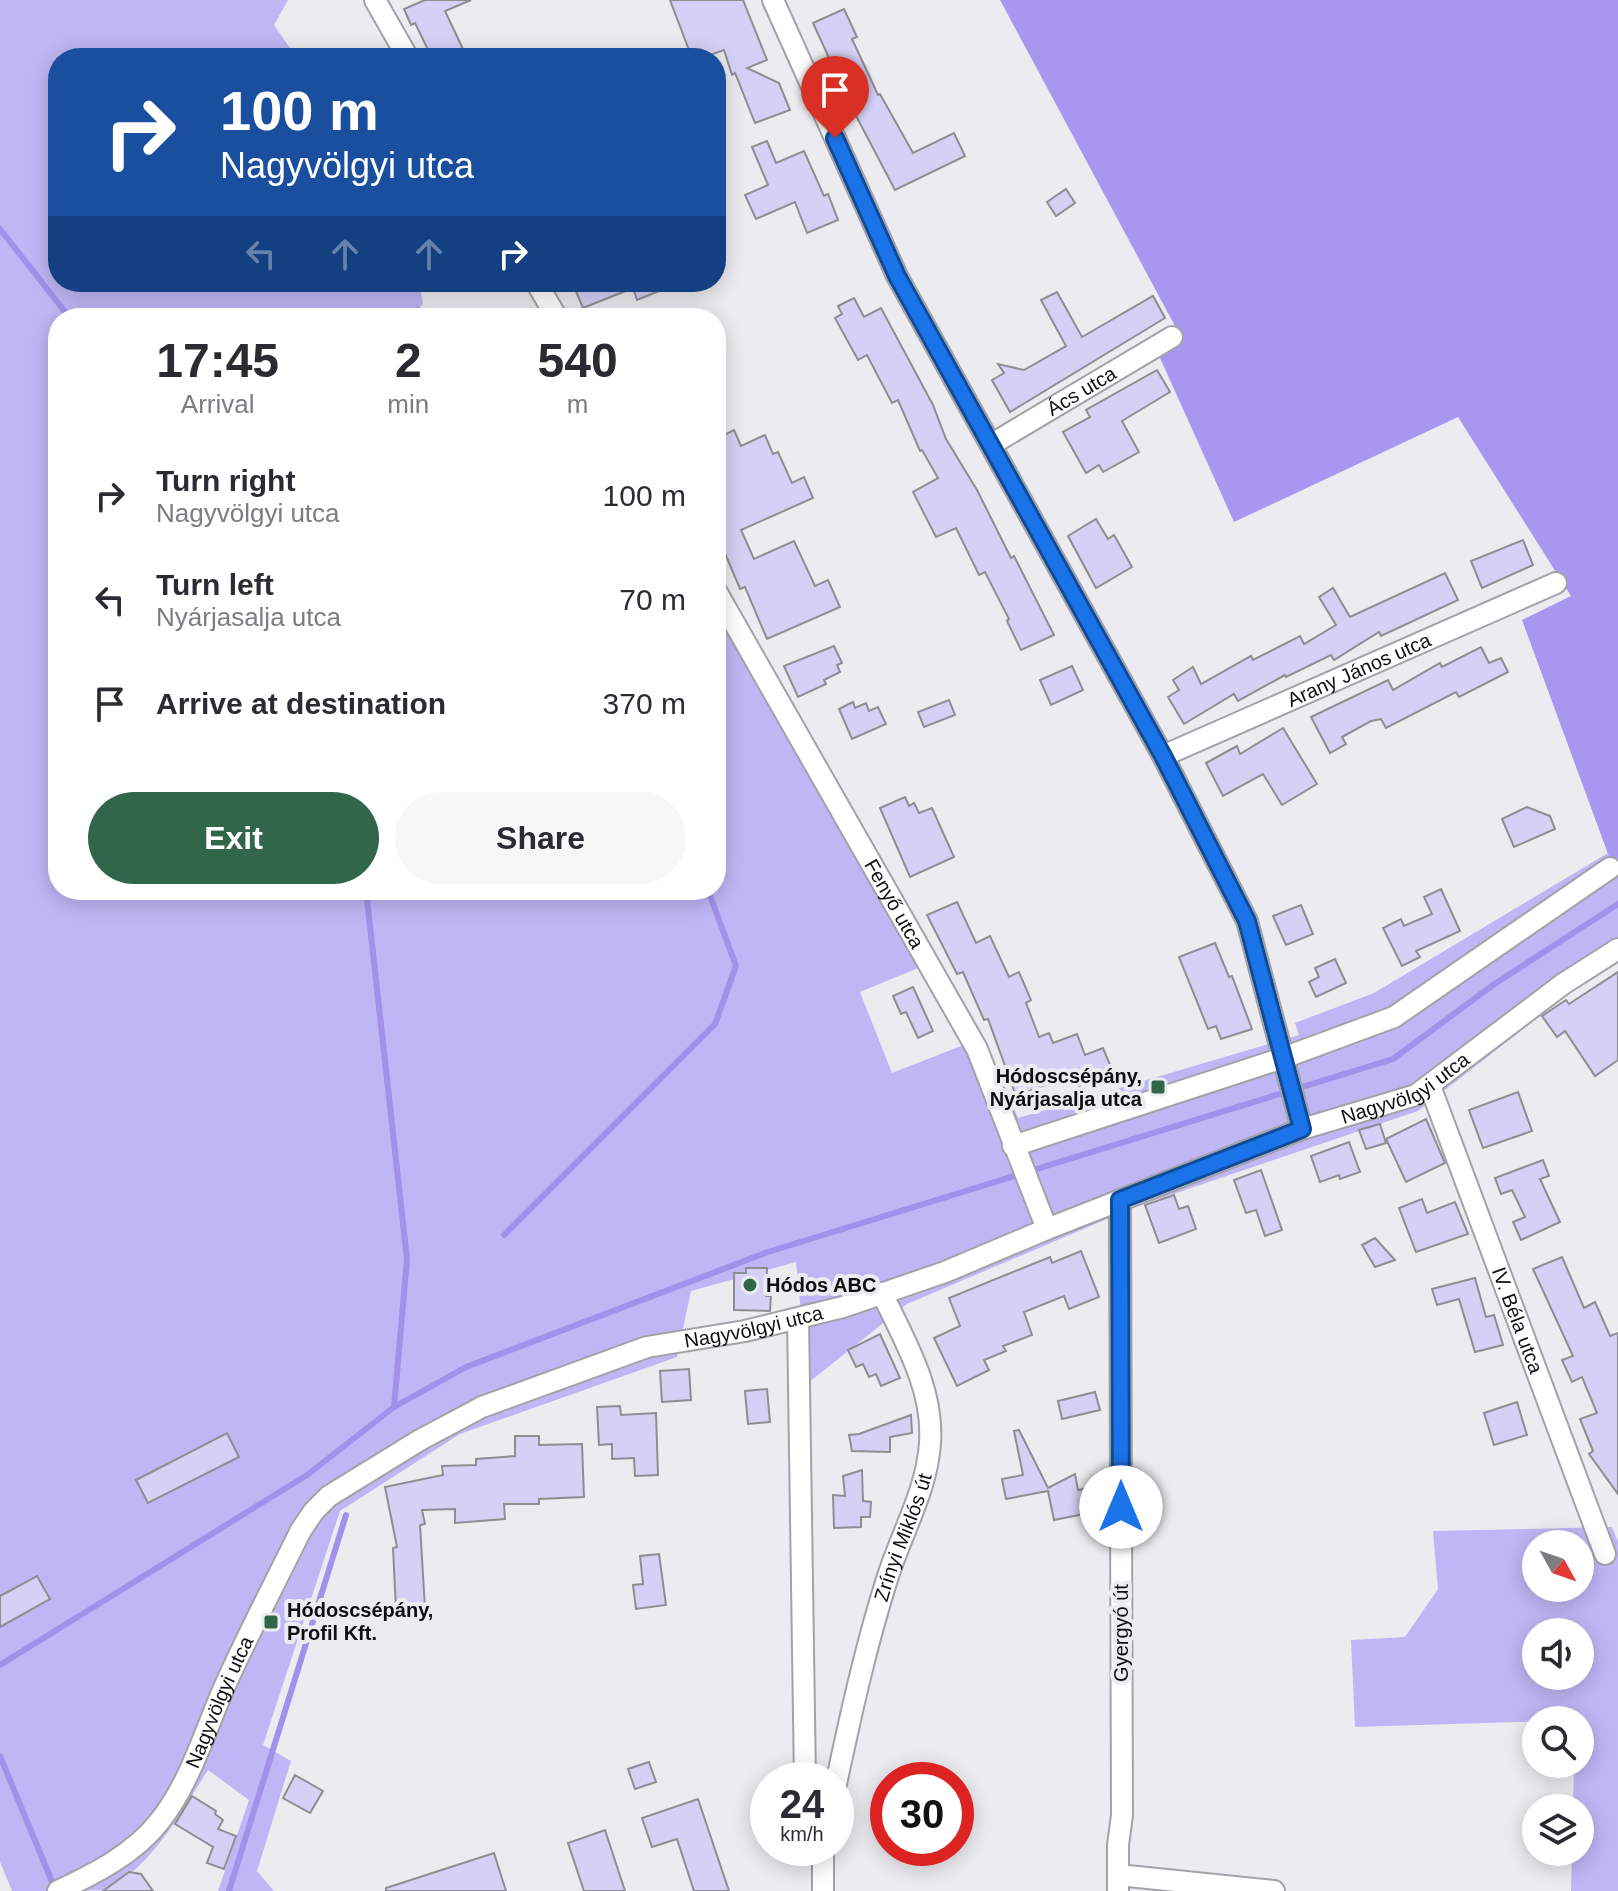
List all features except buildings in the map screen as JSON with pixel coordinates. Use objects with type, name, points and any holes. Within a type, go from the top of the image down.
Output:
[{"type":"street","points":[[375,0],[402,48]]},
{"type":"street","points":[[773,0],[897,276],[1163,756],[1247,921],[1302,1129]]},
{"type":"street","name":"Ács utca","points":[[992,444],[1172,337]]},
{"type":"street","name":"Arany János utca","points":[[1163,756],[1556,583]]},
{"type":"street","name":"Fenyő utca","points":[[726,609],[977,1049],[1047,1229]]},
{"type":"street","points":[[1020,1165],[1283,1058],[1394,1017],[1610,868]]},
{"type":"street","name":"Nagyvölgyi utca","points":[[63,1888],[123,1854],[160,1822],[196,1754],[222,1692],[301,1530],[314,1511],[329,1496],[420,1440],[482,1407],[604,1361],[647,1347],[798,1319],[882,1293],[945,1272],[1302,1129],[1416,1095],[1563,984],[1618,949]]},
{"type":"street","name":"IV. Béla utca","points":[[1430,1086],[1605,1554]]},
{"type":"street","name":"Gyergyó út","points":[[1120,1200],[1122,1815],[1118,1883],[1274,1891]]},
{"type":"street","name":"Zrínyi Miklós út","points":[[841,1762],[860,1673],[889,1573],[915,1511],[930,1443],[925,1396],[918,1370],[882,1293]]},
{"type":"street","points":[[798,1319],[805,1762]]},
{"type":"street","points":[[823,1866],[823,1891]]},
{"type":"shaded area","points":[[0,0],[288,0],[274,25],[290,48],[48,48],[48,292],[421,292],[423,304],[419,308],[48,308],[48,900],[726,900],[726,591],[935,961],[860,992],[892,1073],[984,1037],[1018,1118],[1299,1035],[1295,1023],[1374,993],[1608,853],[1618,881],[1618,962],[1582,983],[1418,1111],[1135,1207],[907,1304],[808,1383],[796,1262],[691,1291],[677,1357],[460,1434],[340,1511],[263,1745],[291,1761],[257,1871],[274,1891],[218,1891],[249,1800],[208,1770],[164,1838],[121,1881],[104,1890],[12,1891],[0,1862]]},
{"type":"shaded area","points":[[1000,0],[1618,0],[1618,881],[1522,620],[1571,596],[1458,417],[1234,522],[1160,358],[1183,341]]},
{"type":"shaded area","points":[[1612,1527],[1618,1541],[1618,1891],[1571,1891],[1572,1866],[1594,1866],[1594,1794],[1573,1794],[1574,1778],[1594,1778],[1594,1706],[1522,1706],[1522,1722],[1355,1727],[1351,1640],[1405,1637],[1438,1589],[1433,1531]]},
{"type":"waterway","points":[[0,229],[48,290]]},
{"type":"waterway","points":[[50,292],[62,308]]},
{"type":"waterway","points":[[367,900],[407,1259],[394,1407]]},
{"type":"waterway","points":[[504,1235],[715,1024],[736,966],[712,900]]},
{"type":"waterway","points":[[0,1665],[307,1475],[394,1407],[466,1367],[768,1252],[1393,1059],[1493,985],[1618,904]]},
{"type":"waterway","points":[[229,1891],[346,1515]]},
{"type":"waterway","points":[[0,1756],[55,1889]]},
{"type":"place","name":"Hódoscsépány, Nyárjasalja utca","points":[[1158,1087]]},
{"type":"place","name":"Hódos ABC","points":[[750,1285]]},
{"type":"place","name":"Hódoscsépány, Profil Kft.","points":[[271,1622]]},
{"type":"route","points":[[835,138],[897,276],[1163,756],[1247,921],[1302,1129],[1120,1200],[1121,1507]]}]
